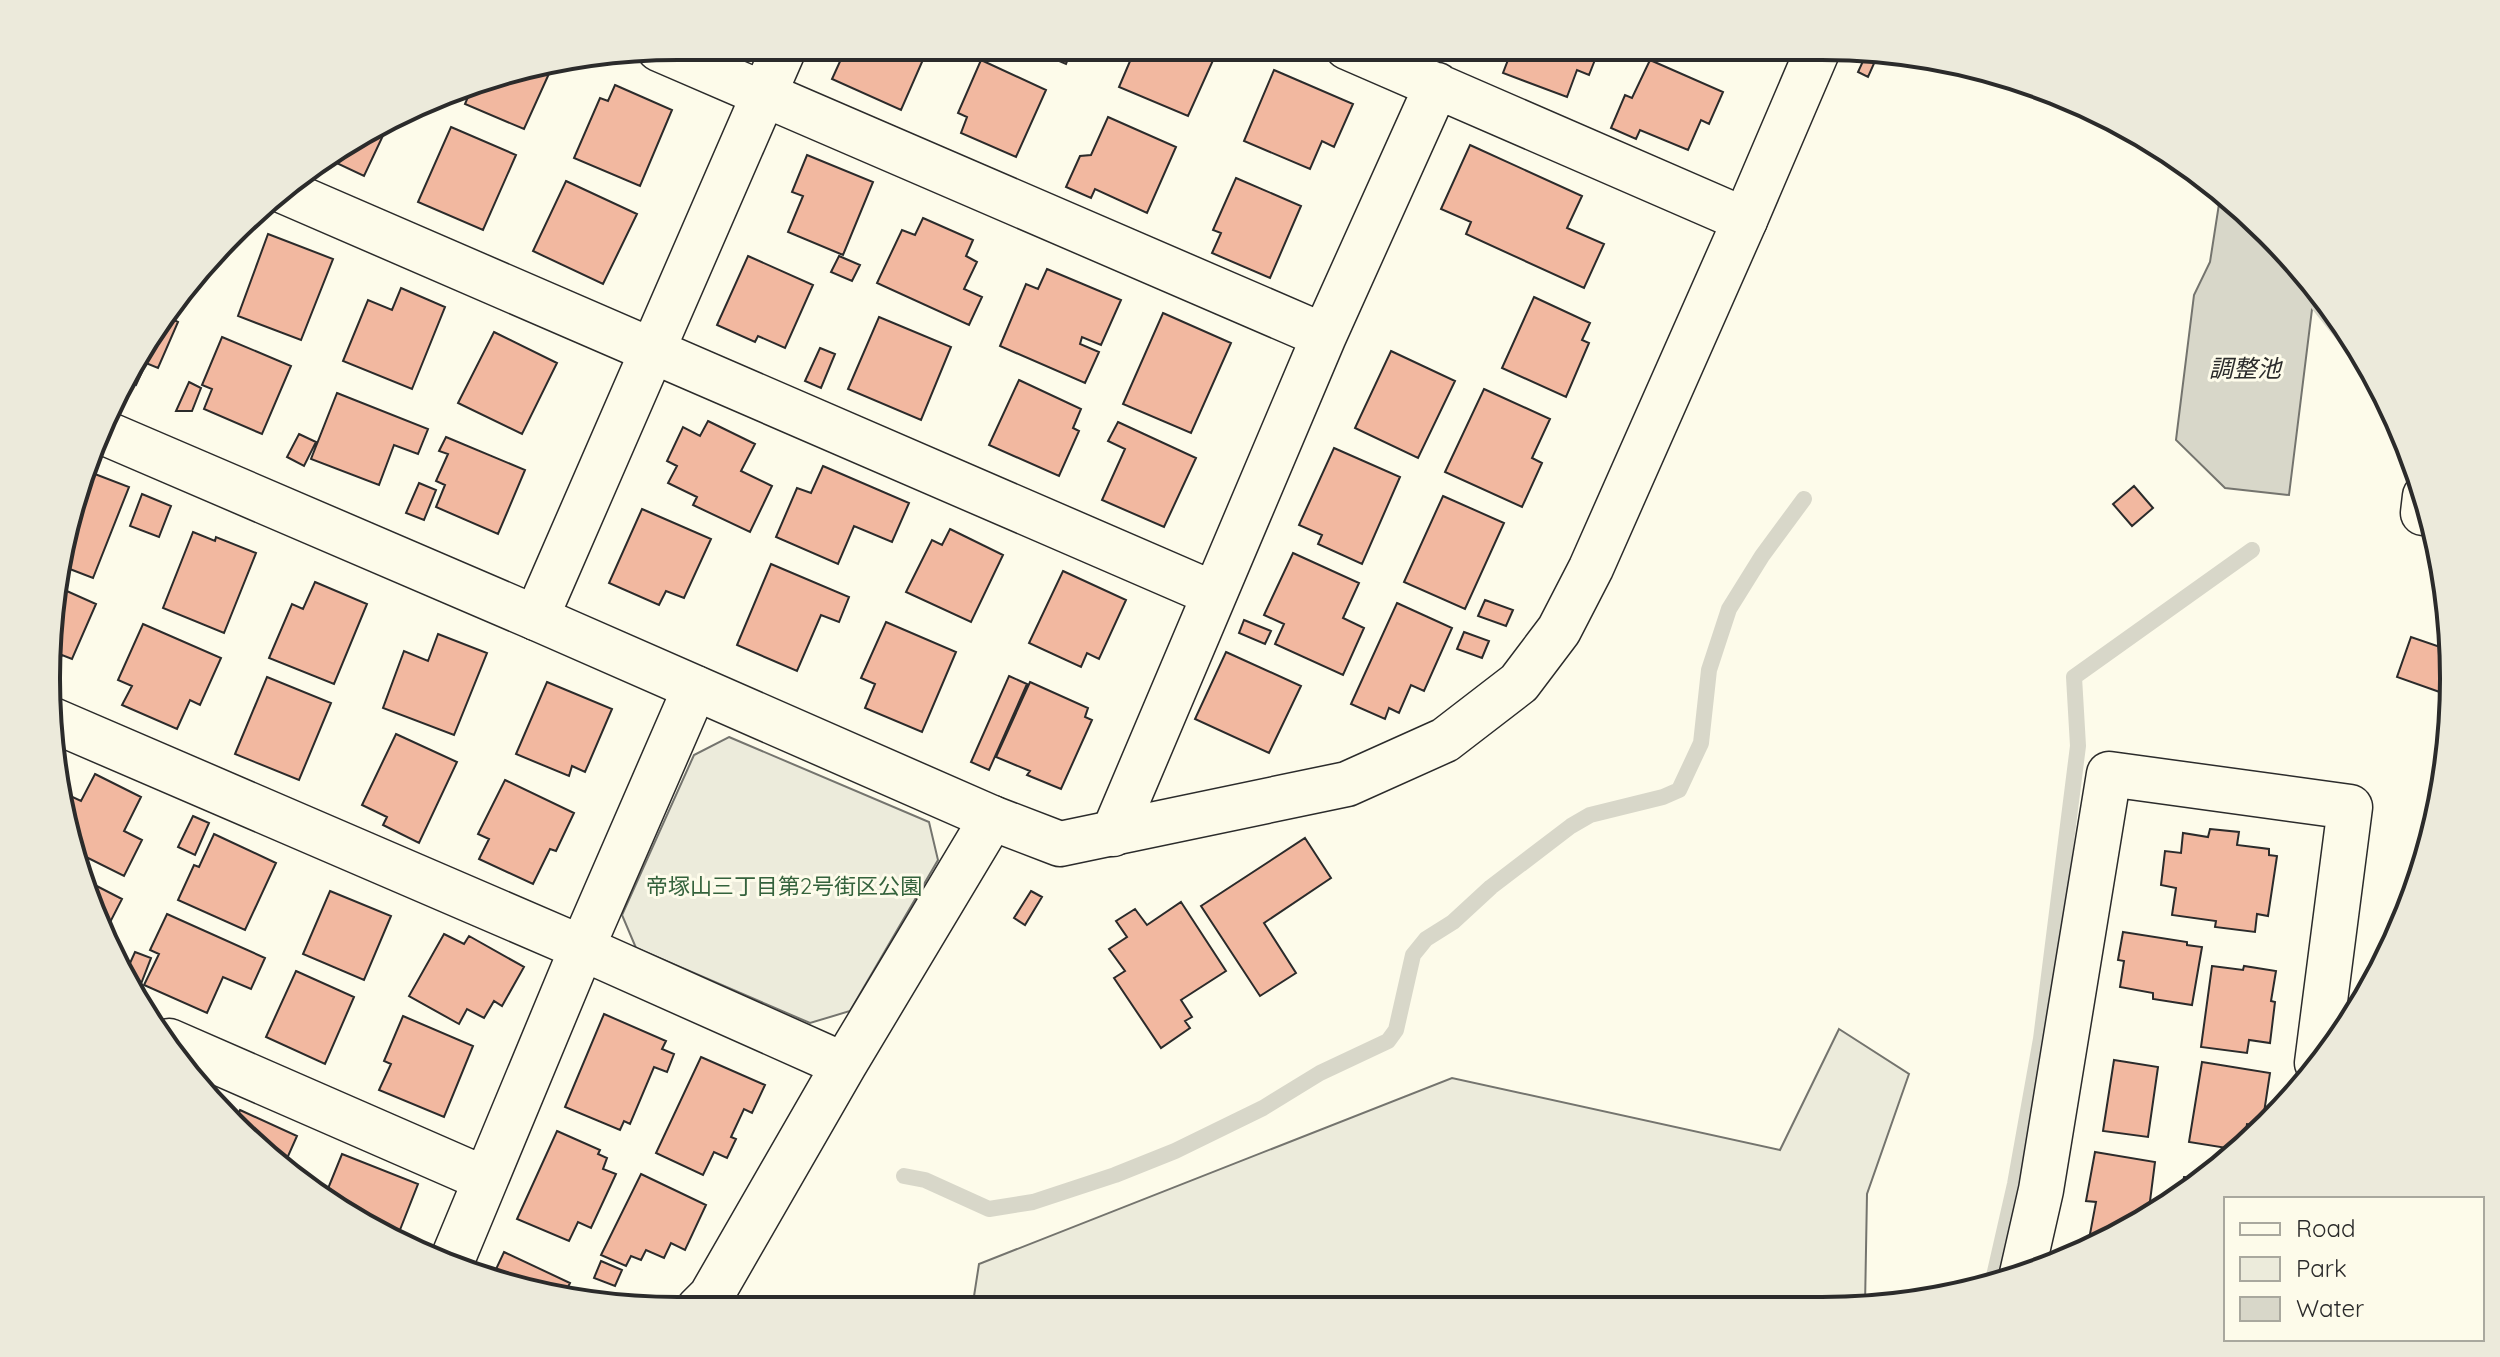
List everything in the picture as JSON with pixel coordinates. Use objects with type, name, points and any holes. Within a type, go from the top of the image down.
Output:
[{"type":"street","points":[[685,60],[1324,336]]},
{"type":"street","points":[[536,618],[779,60]]},
{"type":"street","points":[[1378,60],[1745,220]]},
{"type":"street","points":[[110,435],[992,818],[1060,844],[1347,784],[1445,740],[1519,683],[1559,630],[1591,568],[1813,60]]},
{"type":"street","points":[[1113,834],[1324,336],[1437,85]]},
{"type":"street","points":[[293,195],[1214,594]]},
{"type":"street","points":[[454,1255],[695,688]]},
{"type":"street","points":[[61,724],[582,948],[844,1065]]},
{"type":"street","points":[[2025,1262],[2041,1190],[2109,774],[2350,807],[2319,1045]]},
{"type":"street","points":[[710,1297],[992,818]]},
{"type":"street","points":[[182,1047],[485,1179]]},
{"type":"green space","name":"帝塚山三丁目第2号街区公園","points":[[729,737],[929,822],[938,860],[850,1011],[810,1023],[636,948],[622,915],[694,755]]},
{"type":"green space","points":[[1839,1029],[1909,1074],[1867,1194],[1865,1296],[974,1297],[979,1264],[1452,1078],[1780,1150]]},
{"type":"water","name":"調整池","points":[[2219,205],[2259,241],[2313,303],[2289,495],[2225,488],[2176,440],[2194,295],[2210,262]]},
{"type":"building","points":[[841,60],[923,60],[901,110],[832,79]]},
{"type":"building","points":[[981,60],[1046,90],[1016,157],[961,133],[967,117],[958,113]]},
{"type":"building","points":[[1130,60],[1213,60],[1188,116],[1119,87]]},
{"type":"building","points":[[1508,60],[1595,60],[1589,75],[1577,70],[1567,97],[1503,73]]},
{"type":"building","points":[[1650,60],[1723,92],[1709,124],[1701,120],[1688,150],[1640,130],[1636,139],[1611,128],[1625,95],[1632,98]]},
{"type":"building","points":[[1863,61],[1875,62],[1868,77],[1858,72]]},
{"type":"building","points":[[1274,70],[1353,104],[1334,147],[1322,141],[1310,169],[1244,141]]},
{"type":"building","points":[[549,74],[524,129],[465,104],[468,98],[480,93]]},
{"type":"building","points":[[615,85],[672,110],[640,186],[574,158],[600,98],[608,101]]},
{"type":"building","points":[[1108,117],[1176,147],[1147,213],[1095,189],[1091,198],[1066,187],[1080,156],[1091,155]]},
{"type":"building","points":[[451,127],[516,155],[483,230],[418,202]]},
{"type":"building","points":[[383,136],[364,176],[337,163]]},
{"type":"building","points":[[1470,145],[1582,196],[1567,228],[1604,244],[1584,288],[1466,234],[1471,222],[1441,209]]},
{"type":"building","points":[[807,155],[873,182],[843,255],[788,232],[803,196],[792,192]]},
{"type":"building","points":[[1236,178],[1301,206],[1270,278],[1212,253],[1221,233],[1213,230]]},
{"type":"building","points":[[566,181],[637,214],[603,284],[533,251]]},
{"type":"building","points":[[923,218],[973,240],[966,256],[977,262],[964,289],[982,297],[969,325],[877,283],[902,230],[915,235]]},
{"type":"building","points":[[268,234],[333,259],[301,340],[238,316]]},
{"type":"building","points":[[748,256],[813,285],[785,348],[758,336],[755,342],[717,325]]},
{"type":"building","points":[[839,256],[860,265],[852,281],[831,272]]},
{"type":"building","points":[[1047,269],[1121,300],[1101,345],[1082,337],[1080,344],[1099,352],[1085,383],[1000,346],[1026,284],[1038,289]]},
{"type":"building","points":[[401,288],[445,307],[412,389],[343,361],[368,300],[392,310]]},
{"type":"building","points":[[1534,297],[1590,323],[1582,340],[1589,343],[1566,397],[1502,368]]},
{"type":"building","points":[[1163,313],[1231,343],[1191,433],[1123,404]]},
{"type":"building","points":[[879,317],[951,347],[921,420],[848,389]]},
{"type":"building","points":[[175,320],[178,322],[158,368],[147,363]]},
{"type":"building","points":[[494,332],[557,363],[522,434],[458,403]]},
{"type":"building","points":[[222,337],[291,366],[262,434],[204,409],[212,389],[202,385]]},
{"type":"building","points":[[820,348],[835,354],[821,388],[805,381]]},
{"type":"building","points":[[1391,351],[1455,381],[1418,458],[1355,428]]},
{"type":"building","points":[[1019,380],[1081,409],[1073,428],[1079,431],[1059,476],[989,445]]},
{"type":"building","points":[[189,382],[201,388],[192,411],[176,411]]},
{"type":"building","points":[[1484,389],[1550,419],[1532,458],[1542,463],[1522,507],[1445,472]]},
{"type":"building","points":[[337,393],[428,429],[418,454],[394,445],[379,485],[311,459]]},
{"type":"building","points":[[708,421],[755,444],[741,471],[772,486],[750,532],[693,505],[697,497],[668,483],[677,466],[667,461],[683,427],[700,436]]},
{"type":"building","points":[[1118,422],[1196,458],[1164,527],[1102,500],[1125,449],[1108,441]]},
{"type":"building","points":[[299,434],[316,442],[304,466],[287,457]]},
{"type":"building","points":[[446,437],[525,470],[498,534],[436,507],[445,485],[436,481],[448,454],[439,451]]},
{"type":"building","points":[[1334,448],[1400,477],[1362,564],[1318,544],[1322,535],[1299,525]]},
{"type":"building","points":[[823,466],[909,503],[892,542],[854,526],[838,564],[776,537],[797,488],[811,493]]},
{"type":"building","points":[[95,474],[129,487],[93,578],[70,569],[81,518]]},
{"type":"building","points":[[419,483],[436,490],[424,520],[406,513]]},
{"type":"building","points":[[2134,486],[2153,508],[2132,526],[2113,504]]},
{"type":"building","points":[[142,494],[171,506],[159,537],[130,526]]},
{"type":"building","points":[[1443,496],[1504,523],[1465,609],[1404,582]]},
{"type":"building","points":[[642,509],[711,539],[684,598],[666,591],[659,605],[609,583]]},
{"type":"building","points":[[950,529],[1003,555],[971,622],[906,592],[932,540],[942,545]]},
{"type":"building","points":[[193,532],[215,541],[216,537],[256,553],[224,633],[163,608]]},
{"type":"building","points":[[1293,553],[1359,583],[1343,618],[1364,628],[1343,675],[1275,644],[1284,624],[1264,615]]},
{"type":"building","points":[[771,564],[849,597],[839,622],[821,615],[797,671],[737,645]]},
{"type":"building","points":[[1063,571],[1126,600],[1099,659],[1087,653],[1081,667],[1029,643]]},
{"type":"building","points":[[315,582],[367,604],[334,684],[269,658],[292,604],[303,609]]},
{"type":"building","points":[[66,591],[96,604],[72,659],[62,655],[60,658]]},
{"type":"building","points":[[1485,600],[1513,610],[1506,626],[1478,616]]},
{"type":"building","points":[[1397,603],[1452,628],[1424,691],[1411,685],[1399,713],[1389,708],[1385,719],[1351,704]]},
{"type":"building","points":[[1244,620],[1271,631],[1265,644],[1239,633]]},
{"type":"building","points":[[886,622],[956,652],[922,732],[865,708],[875,684],[861,678]]},
{"type":"building","points":[[143,624],[221,658],[200,705],[190,700],[177,729],[122,705],[132,686],[118,680]]},
{"type":"building","points":[[1464,632],[1489,641],[1482,658],[1457,649]]},
{"type":"building","points":[[438,634],[487,653],[454,735],[383,708],[404,651],[428,661]]},
{"type":"building","points":[[2411,637],[2439,647],[2440,692],[2397,677]]},
{"type":"building","points":[[1226,652],[1301,686],[1269,753],[1195,719]]},
{"type":"building","points":[[1009,676],[1027,684],[989,770],[971,762]]},
{"type":"building","points":[[267,677],[331,703],[299,780],[235,754]]},
{"type":"building","points":[[547,682],[612,709],[585,772],[572,766],[569,776],[516,754]]},
{"type":"building","points":[[1030,682],[1088,708],[1085,717],[1092,720],[1061,789],[1027,775],[1030,771],[996,757]]},
{"type":"building","points":[[396,734],[457,762],[419,843],[383,825],[387,817],[362,805]]},
{"type":"building","points":[[95,774],[141,797],[124,831],[142,840],[124,876],[87,857],[72,797],[81,801]]},
{"type":"building","points":[[505,780],[574,813],[556,851],[550,849],[533,884],[479,859],[489,839],[478,834]]},
{"type":"building","points":[[193,816],[209,823],[195,855],[178,847]]},
{"type":"building","points":[[2210,829],[2239,832],[2237,845],[2269,849],[2269,855],[2277,856],[2268,916],[2257,914],[2255,932],[2215,927],[2216,921],[2172,915],[2176,888],[2161,885],[2165,851],[2181,853],[2183,833],[2208,837]]},
{"type":"building","points":[[214,834],[276,863],[245,930],[178,900],[194,865],[199,867]]},
{"type":"building","points":[[1305,838],[1331,878],[1264,923],[1296,973],[1260,996],[1201,906]]},
{"type":"building","points":[[96,886],[122,899],[110,922]]},
{"type":"building","points":[[330,891],[391,916],[364,980],[303,954]]},
{"type":"building","points":[[1031,891],[1042,897],[1025,925],[1014,918]]},
{"type":"building","points":[[1181,902],[1226,971],[1181,1000],[1192,1017],[1185,1021],[1190,1028],[1161,1048],[1114,978],[1125,971],[1109,949],[1127,937],[1116,921],[1135,909],[1147,925]]},
{"type":"building","points":[[167,914],[265,958],[251,989],[223,977],[207,1013],[144,985],[159,954],[150,950]]},
{"type":"building","points":[[2123,932],[2202,947],[2192,1005],[2153,999],[2153,993],[2120,987],[2124,961],[2118,960]]},
{"type":"building","points":[[444,934],[464,944],[469,936],[524,967],[502,1006],[494,1001],[484,1018],[467,1009],[459,1024],[409,996]]},
{"type":"building","points":[[135,952],[151,958],[141,984],[130,963]]},
{"type":"building","points":[[2212,966],[2243,970],[2244,966],[2276,971],[2271,1001],[2275,1002],[2270,1043],[2249,1040],[2247,1053],[2201,1047]]},
{"type":"building","points":[[296,971],[354,997],[325,1064],[266,1037]]},
{"type":"building","points":[[604,1014],[666,1041],[662,1049],[674,1054],[667,1072],[654,1067],[630,1124],[624,1121],[620,1130],[565,1107]]},
{"type":"building","points":[[403,1016],[473,1046],[444,1117],[379,1090],[391,1064],[384,1061]]},
{"type":"building","points":[[701,1057],[765,1085],[752,1113],[744,1109],[731,1137],[736,1139],[727,1158],[714,1152],[703,1175],[656,1153]]},
{"type":"building","points":[[2114,1060],[2158,1067],[2148,1137],[2103,1131]]},
{"type":"building","points":[[2202,1062],[2270,1073],[2264,1110],[2229,1144],[2224,1148],[2189,1142]]},
{"type":"building","points":[[240,1110],[297,1136],[288,1157],[271,1144],[239,1113]]},
{"type":"building","points":[[557,1131],[600,1150],[598,1154],[607,1158],[603,1169],[616,1174],[591,1228],[578,1222],[569,1241],[517,1219]]},
{"type":"building","points":[[2095,1152],[2155,1162],[2150,1202],[2092,1234],[2096,1202],[2086,1201]]},
{"type":"building","points":[[342,1154],[418,1184],[400,1230],[328,1188]]},
{"type":"building","points":[[641,1174],[706,1205],[685,1250],[671,1243],[664,1258],[646,1250],[641,1260],[631,1256],[626,1266],[601,1255]]},
{"type":"building","points":[[504,1252],[570,1283],[568,1287],[558,1285],[496,1269]]},
{"type":"building","points":[[601,1261],[622,1270],[615,1286],[594,1278]]},
{"type":"waterway","points":[[904,1176],[925,1180],[989,1209],[1033,1202],[1175,1151],[1263,1108],[1320,1073],[1388,1041],[1396,1030],[1413,955],[1426,939],[1453,922],[1491,887],[1571,826],[1590,815],[1663,797],[1679,790],[1701,743],[1709,670],[1729,609],[1762,556],[1804,499]]},
{"type":"waterway","points":[[1995,1272],[2015,1184],[2041,1039],[2078,746],[2074,677],[2252,550]]}]
